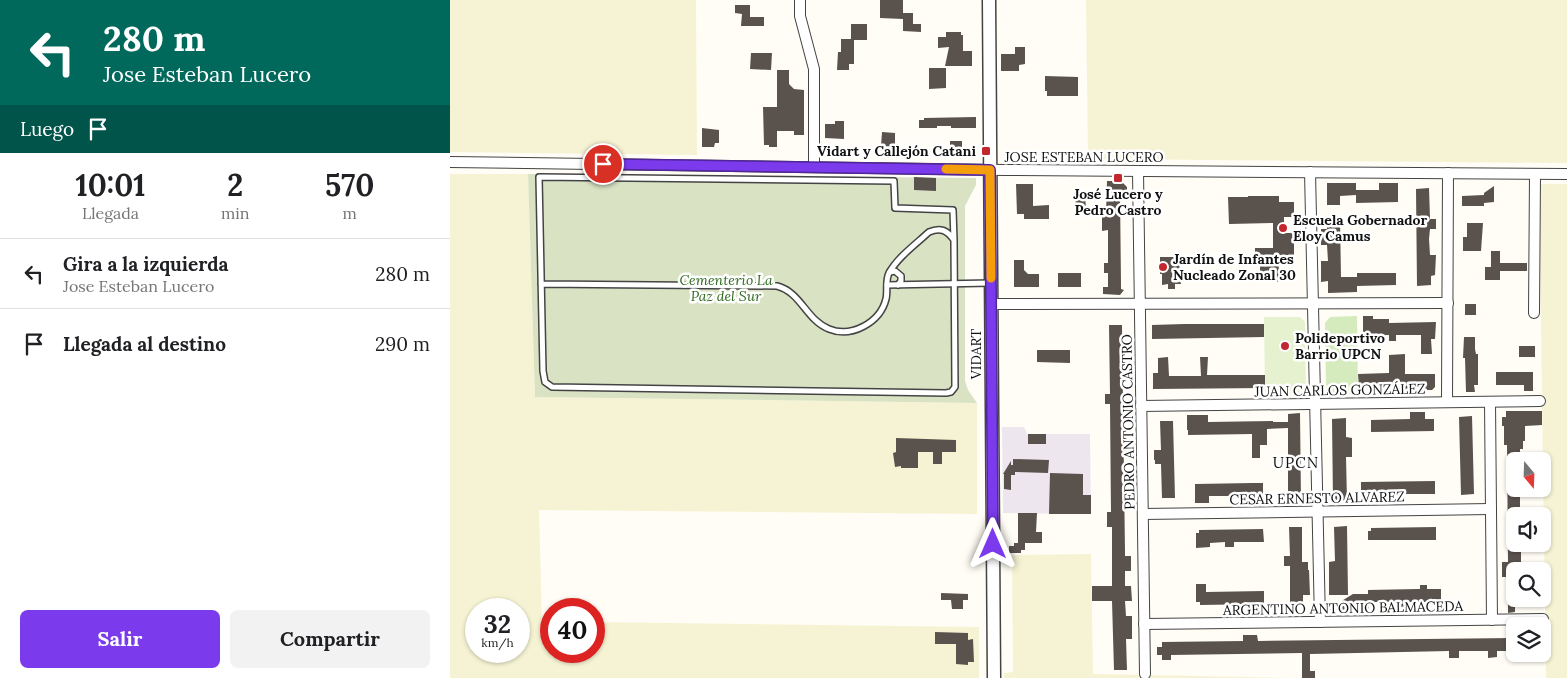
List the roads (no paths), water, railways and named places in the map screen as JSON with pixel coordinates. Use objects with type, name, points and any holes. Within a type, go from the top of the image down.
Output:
[{"type":"street","points":[[800,0],[800,16],[814,69],[814,167]]},
{"type":"street","name":"VIDART","points":[[989,0],[994,678]]},
{"type":"street","name":"JOSE ESTEBAN LUCERO","points":[[450,162],[990,170],[1567,174]]},
{"type":"street","name":"PEDRO ANTONIO CASTRO","points":[[1138,171],[1145,674]]},
{"type":"street","points":[[1310,172],[1320,622]]},
{"type":"street","points":[[1447,402],[1448,173]]},
{"type":"street","points":[[1534,312],[1535,174]]},
{"type":"street","points":[[991,304],[1448,303]]},
{"type":"street","name":"JUAN CARLOS GONZÁLEZ","points":[[1141,406],[1540,401]]},
{"type":"street","points":[[1490,402],[1492,620]]},
{"type":"street","name":"CESAR ERNESTO ALVAREZ","points":[[1143,514],[1491,510]]},
{"type":"street","name":"ARGENTINO ANTONIO BALMACEDA","points":[[1144,624],[1506,620]]},
{"type":"lane","points":[[539,177],[894,181],[895,208],[954,210],[954,240],[955,387],[951,392],[552,387],[546,382],[543,372],[539,177]]},
{"type":"lane","points":[[541,284],[777,286],[791,292],[820,325],[837,332],[847,332],[857,329],[878,315],[886,300],[887,276],[894,266],[928,232],[941,229],[954,240]]},
{"type":"lane","points":[[890,272],[895,271],[901,276],[901,281],[898,285]]},
{"type":"lane","points":[[887,285],[991,282]]},
{"type":"place","name":"Vidart y Callejón Catani","points":[[986,151]]},
{"type":"place","name":"José Lucero y Pedro Castro","points":[[1118,178]]},
{"type":"place","name":"Escuela Gobernador Eloy Camus","points":[[1283,228]]},
{"type":"place","name":"Jardín de Infantes Nucleado Zonal 30","points":[[1163,267]]},
{"type":"place","name":"Polideportivo Barrio UPCN","points":[[1285,346]]},
{"type":"district","name":"UPCN","points":[[1296,463]]},
{"type":"park label","name":"Cementerio La Paz del Sur","points":[[726,288]]}]
